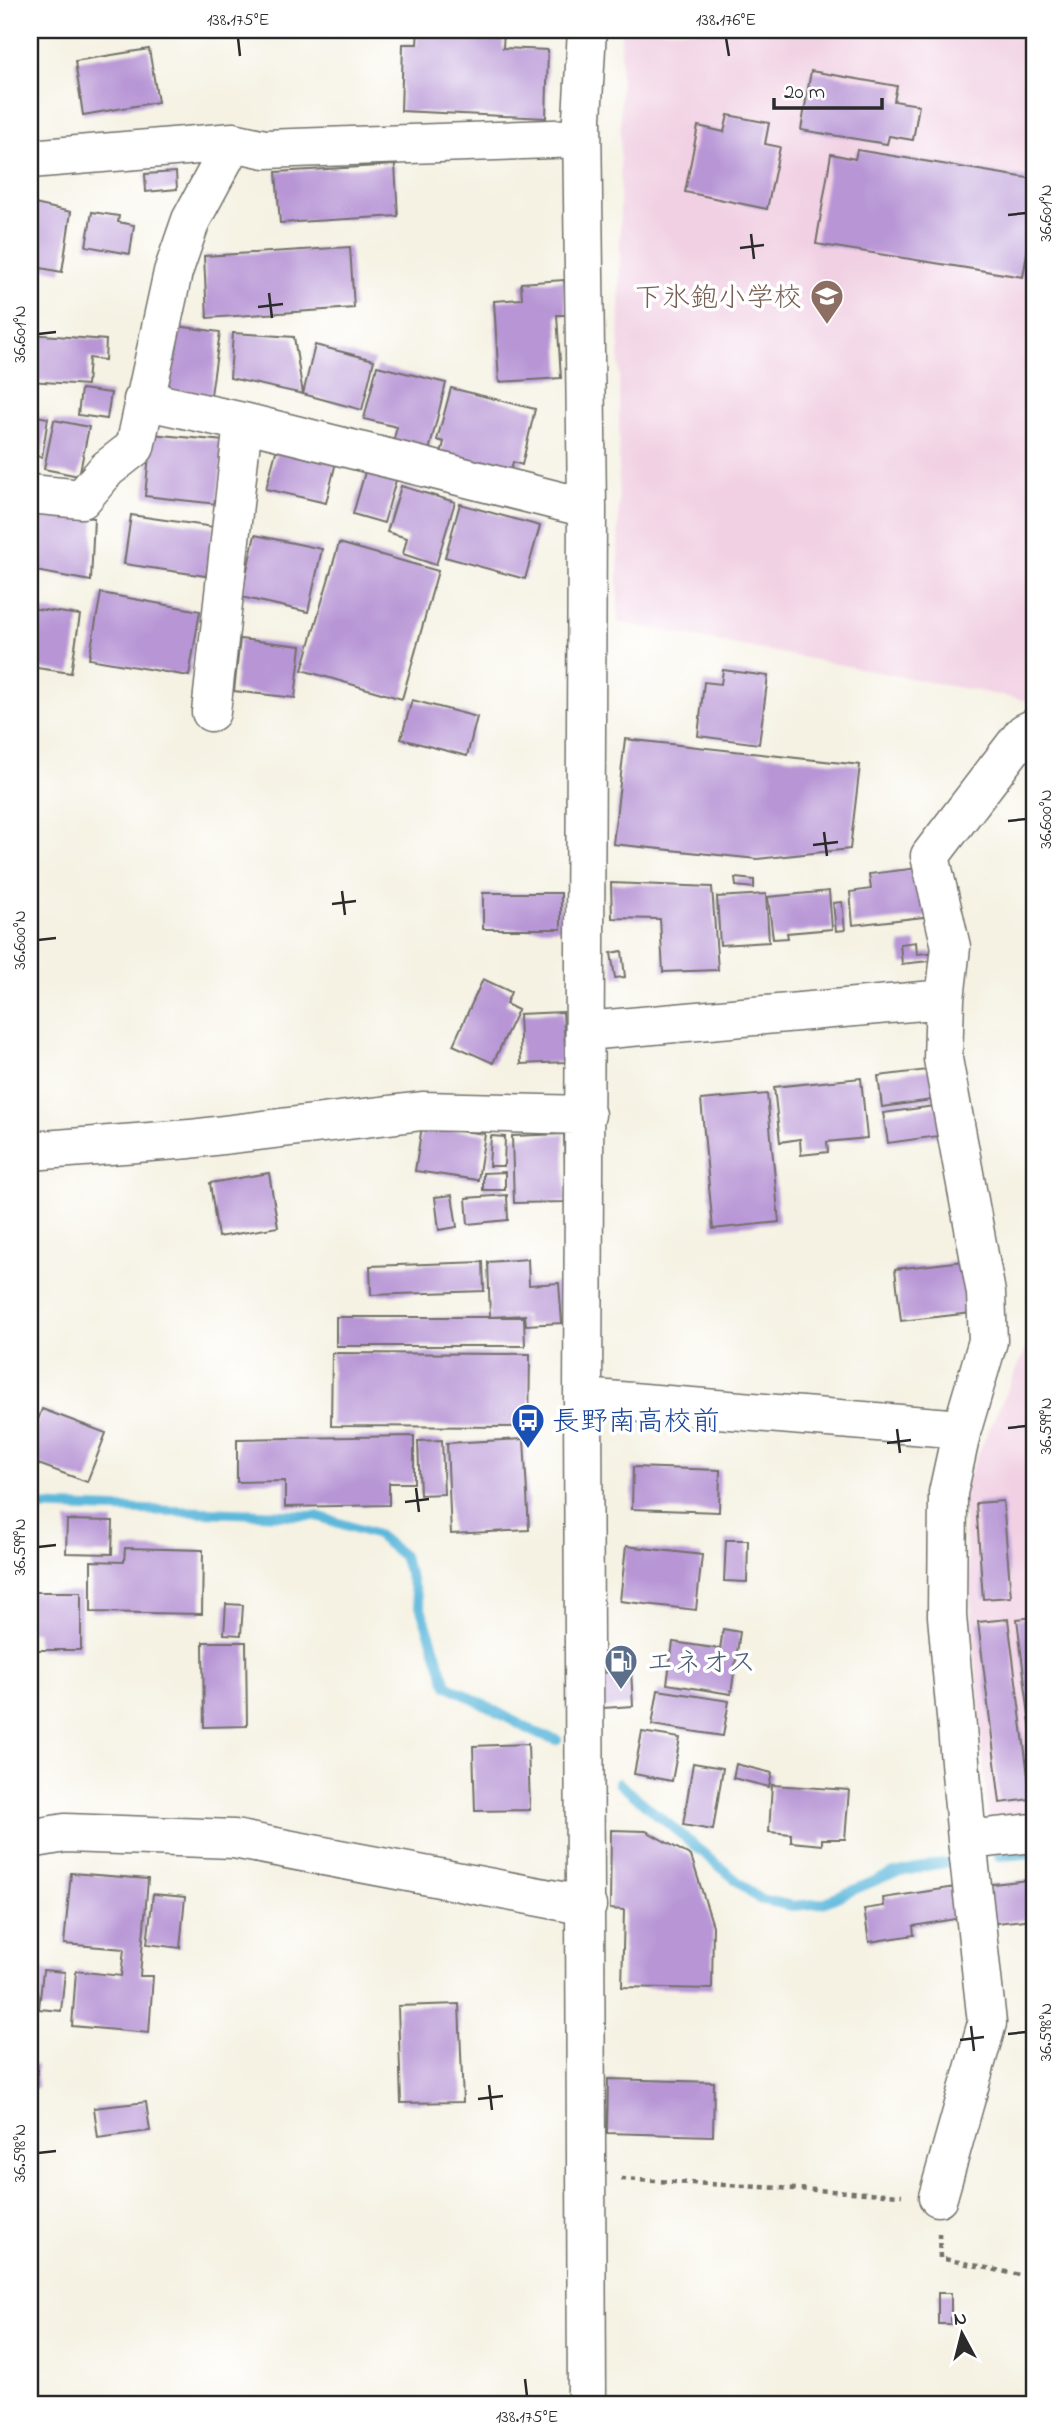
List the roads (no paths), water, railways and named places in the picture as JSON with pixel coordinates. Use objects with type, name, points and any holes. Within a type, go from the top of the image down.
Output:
[{"type":"street","points":[[587,30],[582,138],[587,508],[583,1398],[587,2405]]},
{"type":"street","points":[[30,136],[30,159],[233,142],[265,149],[582,138]]},
{"type":"street","points":[[30,494],[82,499],[107,469],[135,446],[143,400],[182,246],[191,220],[233,142]]},
{"type":"street","points":[[143,400],[243,422],[587,508]]},
{"type":"street","points":[[211,712],[243,422]]},
{"type":"street","points":[[938,2197],[987,2023],[947,1616],[948,1493],[962,1429],[988,1341],[987,1305],[943,1059],[945,999],[951,947],[930,856],[1024,733],[1034,728]]},
{"type":"street","points":[[586,1031],[945,999]]},
{"type":"street","points":[[30,1151],[190,1139],[422,1111],[586,1115]]},
{"type":"street","points":[[583,1398],[962,1429]]},
{"type":"street","points":[[30,1839],[65,1833],[234,1839],[587,1906]]},
{"type":"street","points":[[967,1840],[1034,1833]]},
{"type":"waterway","points":[[30,1506],[317,1516],[377,1535],[403,1556],[447,1685],[534,1732],[557,1740]]},
{"type":"waterway","points":[[619,1783],[759,1899],[793,1906],[823,1903],[891,1874],[931,1865]]},
{"type":"waterway","points":[[999,1856],[1034,1853]]},
{"type":"waterway","points":[[931,1865],[957,1861]]},
{"type":"place","name":"下氷鉋小学校","points":[[827,326]]},
{"type":"place","name":"長野南高校前","points":[[528,1450]]},
{"type":"place","name":"エネオス","points":[[621,1691]]}]
